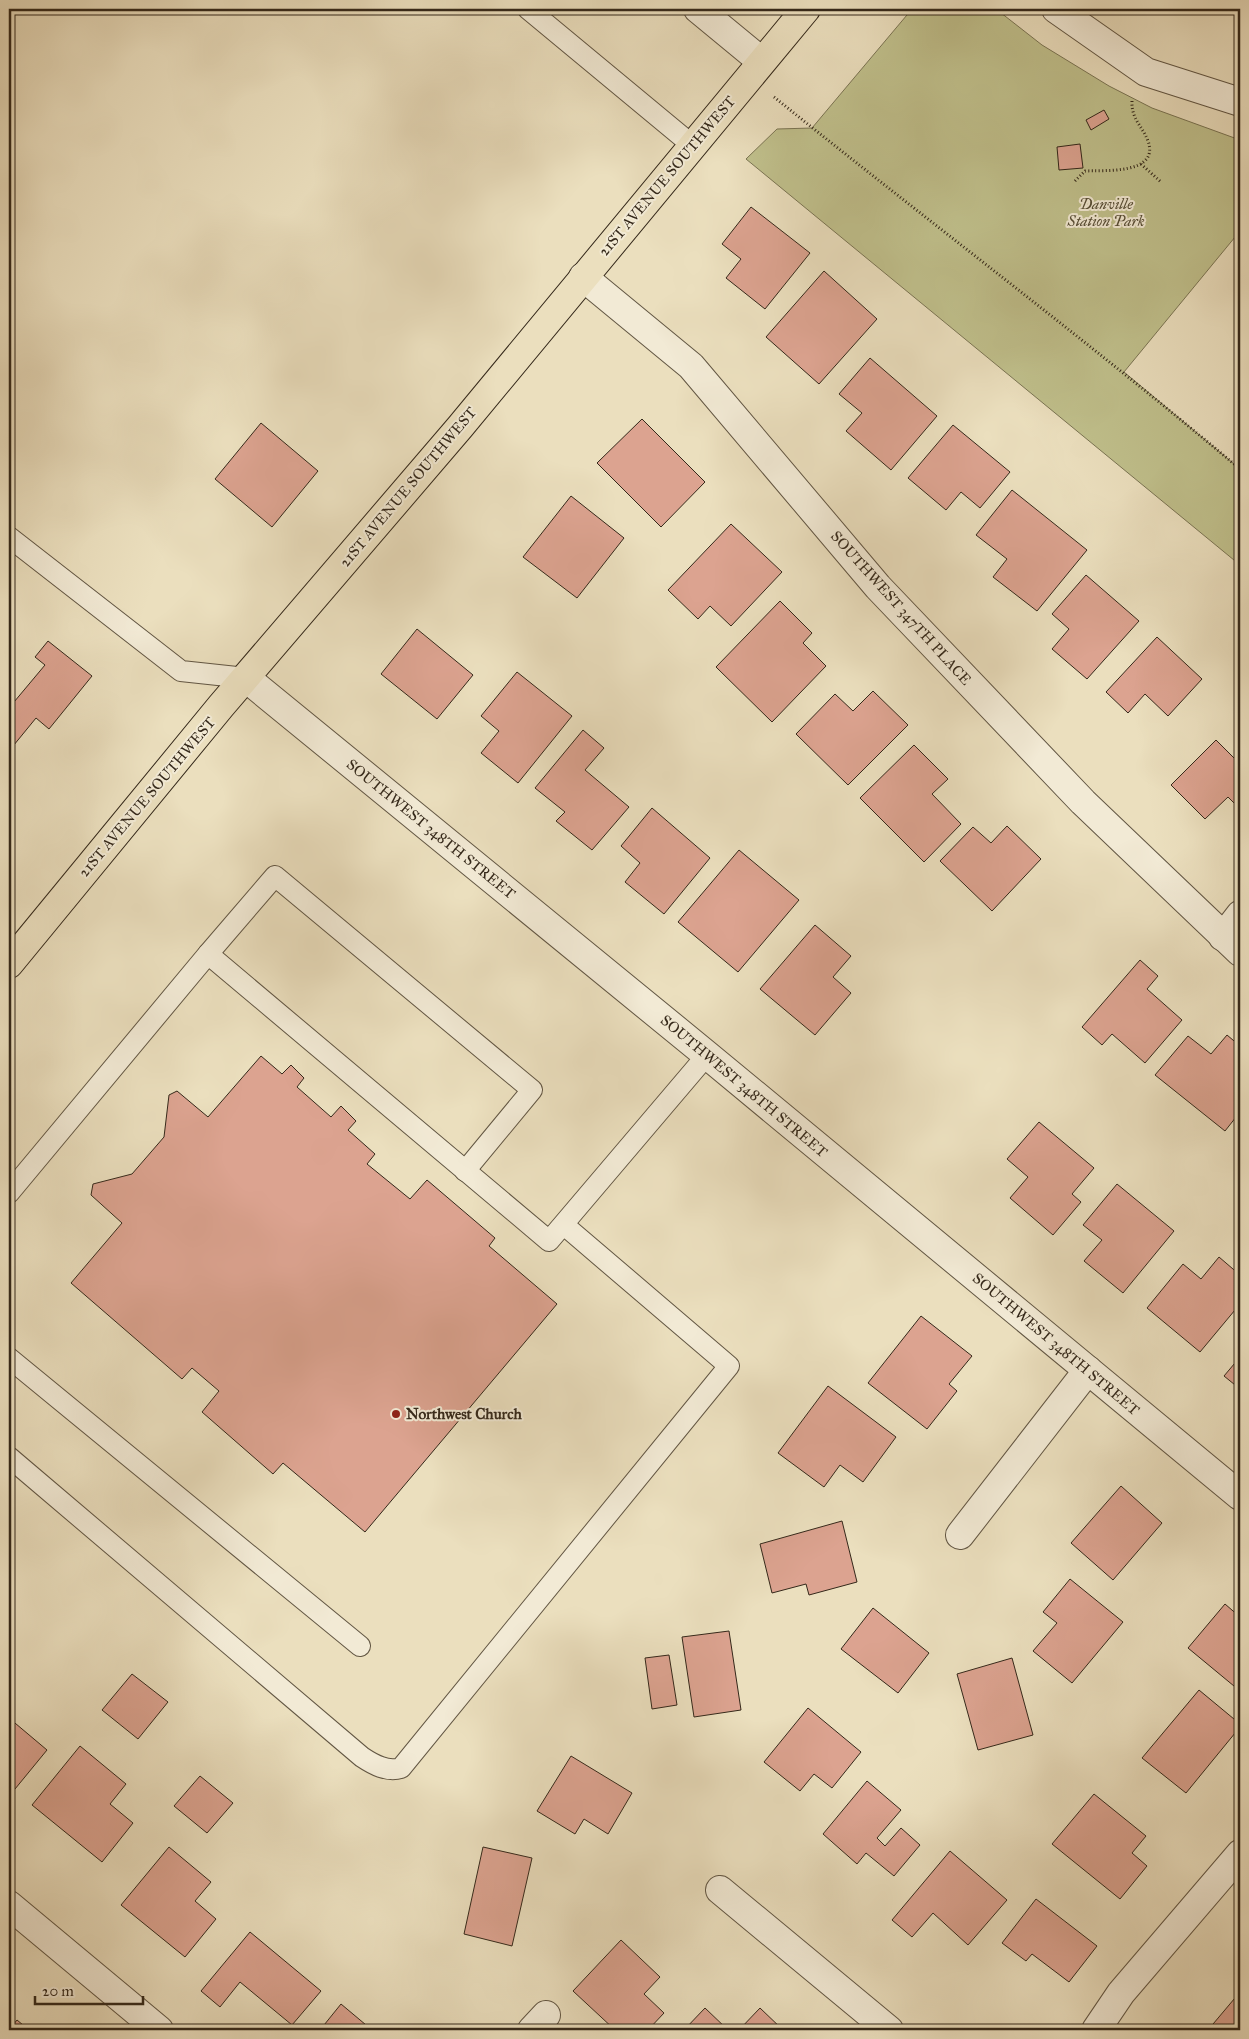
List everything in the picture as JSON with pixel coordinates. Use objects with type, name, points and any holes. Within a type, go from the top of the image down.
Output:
[{"type":"main road","name":"21ST AVENUE SOUTHWEST","points":[[9,964],[246,678],[460,426],[806,9]]},
{"type":"street","points":[[698,9],[755,69]]},
{"type":"street","points":[[1056,9],[1146,72],[1240,102]]},
{"type":"street","name":"SOUTHWEST 347TH PLACE","points":[[583,277],[690,366],[878,587],[1083,802],[1232,945],[1240,914]]},
{"type":"street","name":"SOUTHWEST 348TH STREET","points":[[246,678],[707,1055],[1240,1496]]},
{"type":"street","points":[[960,1535],[1088,1370]]},
{"type":"street","points":[[1096,2030],[1121,1993],[1240,1854]]},
{"type":"street","points":[[720,1890],[889,2030]]},
{"type":"street","points":[[9,1905],[158,2030]]},
{"type":"lane","points":[[528,9],[692,145]]},
{"type":"lane","points":[[9,537],[181,671],[246,678]]},
{"type":"lane","points":[[9,1193],[275,876],[532,1090],[465,1171]]},
{"type":"lane","points":[[208,954],[549,1241],[564,1226],[707,1055]]},
{"type":"lane","points":[[9,1457],[362,1757],[382,1768],[394,1770],[401,1768],[729,1366],[564,1226]]},
{"type":"lane","points":[[9,1358],[360,1646]]},
{"type":"path","points":[[755,69],[998,276],[1144,389],[1240,469]]},
{"type":"path","points":[[1075,181],[1085,171],[1128,169],[1141,164],[1149,154],[1148,141],[1139,128],[1132,106],[1133,95],[1146,72]]},
{"type":"path","points":[[1141,164],[1161,182]]},
{"type":"green space","name":"Danville Station Park","points":[[912,9],[996,9],[1042,45],[1109,86],[1152,108],[1240,140],[1240,231],[1124,372],[1240,469],[1240,565],[746,159],[777,129],[812,128]]},
{"type":"building","points":[[1104,110],[1109,119],[1091,130],[1086,120]]},
{"type":"building","points":[[1080,144],[1083,168],[1059,170],[1057,147]]},
{"type":"building","points":[[751,207],[810,253],[765,309],[726,278],[741,259],[722,244]]},
{"type":"building","points":[[824,271],[877,319],[819,384],[766,337]]},
{"type":"building","points":[[870,358],[937,416],[891,470],[846,431],[862,413],[839,394]]},
{"type":"building","points":[[642,419],[705,482],[661,527],[597,463]]},
{"type":"building","points":[[261,423],[318,471],[272,527],[215,479]]},
{"type":"building","points":[[953,425],[1010,472],[980,508],[961,492],[946,510],[908,478]]},
{"type":"building","points":[[1012,490],[1087,550],[1037,611],[993,577],[1007,559],[976,535]]},
{"type":"building","points":[[571,496],[624,538],[577,598],[523,557]]},
{"type":"building","points":[[731,524],[782,572],[731,626],[710,606],[698,619],[668,590]]},
{"type":"building","points":[[1086,575],[1139,621],[1087,679],[1052,649],[1069,629],[1052,614]]},
{"type":"building","points":[[780,601],[812,633],[803,643],[826,666],[772,722],[716,667]]},
{"type":"building","points":[[417,629],[473,675],[437,719],[381,674]]},
{"type":"building","points":[[1157,637],[1202,679],[1168,716],[1145,694],[1128,713],[1106,692]]},
{"type":"building","points":[[48,641],[92,676],[49,729],[36,718],[9,751],[9,697],[14,702],[45,665],[35,657]]},
{"type":"building","points":[[517,672],[572,716],[518,783],[481,753],[499,731],[481,716]]},
{"type":"building","points":[[873,691],[908,725],[848,785],[796,734],[835,694],[853,711]]},
{"type":"building","points":[[583,730],[604,748],[585,770],[629,807],[592,850],[556,821],[565,812],[535,788]]},
{"type":"building","points":[[1216,740],[1240,764],[1240,809],[1228,797],[1205,819],[1171,785]]},
{"type":"building","points":[[914,745],[948,779],[932,794],[961,824],[924,862],[860,798]]},
{"type":"building","points":[[652,808],[710,858],[664,914],[625,882],[640,863],[621,846]]},
{"type":"building","points":[[1007,826],[1041,859],[992,911],[940,861],[973,827],[991,843]]},
{"type":"building","points":[[739,850],[799,900],[738,972],[678,922]]},
{"type":"building","points":[[815,925],[851,956],[833,977],[851,993],[815,1035],[760,989]]},
{"type":"building","points":[[1140,960],[1158,976],[1147,989],[1182,1020],[1145,1063],[1112,1034],[1102,1045],[1082,1027]]},
{"type":"building","points":[[1227,1035],[1240,1046],[1240,1112],[1225,1131],[1155,1075],[1188,1036],[1211,1054]]},
{"type":"building","points":[[261,1056],[282,1074],[291,1065],[304,1078],[297,1087],[331,1117],[341,1106],[356,1121],[348,1130],[375,1154],[367,1164],[410,1199],[427,1180],[495,1238],[489,1246],[557,1304],[365,1532],[283,1463],[273,1474],[202,1412],[219,1391],[192,1368],[182,1379],[71,1283],[122,1223],[91,1195],[93,1184],[132,1174],[164,1137],[169,1095],[177,1091],[208,1117]]},
{"type":"building","points":[[1039,1122],[1094,1168],[1072,1194],[1081,1202],[1053,1235],[1010,1198],[1028,1177],[1007,1159]]},
{"type":"building","points":[[1117,1184],[1174,1231],[1123,1293],[1084,1261],[1102,1240],[1083,1225]]},
{"type":"building","points":[[1219,1257],[1240,1275],[1240,1304],[1200,1352],[1147,1308],[1183,1264],[1201,1279]]},
{"type":"building","points":[[921,1316],[972,1356],[949,1384],[957,1391],[927,1429],[868,1383]]},
{"type":"building","points":[[1240,1357],[1240,1389],[1224,1376]]},
{"type":"building","points":[[828,1386],[896,1437],[863,1482],[840,1465],[824,1487],[778,1453]]},
{"type":"building","points":[[1121,1486],[1162,1523],[1113,1580],[1071,1543]]},
{"type":"building","points":[[842,1521],[857,1582],[809,1595],[806,1584],[772,1593],[760,1544]]},
{"type":"building","points":[[1070,1579],[1123,1622],[1072,1683],[1033,1651],[1057,1623],[1043,1612]]},
{"type":"building","points":[[1225,1604],[1240,1617],[1240,1691],[1188,1648]]},
{"type":"building","points":[[873,1608],[929,1653],[898,1693],[841,1649]]},
{"type":"building","points":[[729,1631],[741,1710],[694,1717],[682,1637]]},
{"type":"building","points":[[669,1655],[677,1705],[652,1709],[645,1658]]},
{"type":"building","points":[[1012,1658],[1033,1735],[978,1750],[957,1674]]},
{"type":"building","points":[[132,1674],[168,1702],[138,1739],[102,1710]]},
{"type":"building","points":[[1199,1690],[1240,1724],[1240,1727],[1186,1793],[1142,1758]]},
{"type":"building","points":[[808,1708],[861,1752],[832,1788],[814,1774],[800,1791],[764,1762]]},
{"type":"building","points":[[9,1718],[47,1750],[15,1789],[9,1784]]},
{"type":"building","points":[[80,1746],[126,1784],[110,1804],[133,1823],[102,1862],[32,1805]]},
{"type":"building","points":[[571,1756],[632,1793],[608,1834],[584,1819],[575,1834],[537,1811]]},
{"type":"building","points":[[200,1776],[233,1803],[207,1833],[174,1806]]},
{"type":"building","points":[[867,1781],[901,1810],[877,1838],[885,1846],[901,1828],[920,1845],[894,1876],[866,1853],[857,1864],[823,1834]]},
{"type":"building","points":[[1094,1794],[1146,1836],[1132,1853],[1147,1866],[1120,1899],[1052,1844]]},
{"type":"building","points":[[169,1847],[211,1882],[195,1901],[216,1919],[185,1957],[121,1905]]},
{"type":"building","points":[[483,1847],[532,1858],[512,1946],[464,1934]]},
{"type":"building","points":[[950,1851],[1007,1900],[968,1945],[933,1913],[912,1937],[892,1920]]},
{"type":"building","points":[[1036,1899],[1097,1946],[1069,1982],[1032,1954],[1026,1961],[1002,1943]]},
{"type":"building","points":[[250,1932],[321,1991],[292,2025],[240,1982],[220,2007],[201,1991]]},
{"type":"building","points":[[621,1940],[660,1977],[644,1994],[664,2013],[648,2030],[615,2030],[573,1991]]},
{"type":"building","points":[[1240,1992],[1240,2030],[1208,2030]]},
{"type":"building","points":[[341,2004],[372,2030],[320,2030]]},
{"type":"building","points":[[705,2008],[728,2030],[684,2030]]},
{"type":"building","points":[[760,2008],[783,2030],[739,2030]]},
{"type":"building","points":[[17,2020],[29,2030],[9,2030]]},
{"type":"place","name":"Northwest Church","points":[[396,1414]]}]
